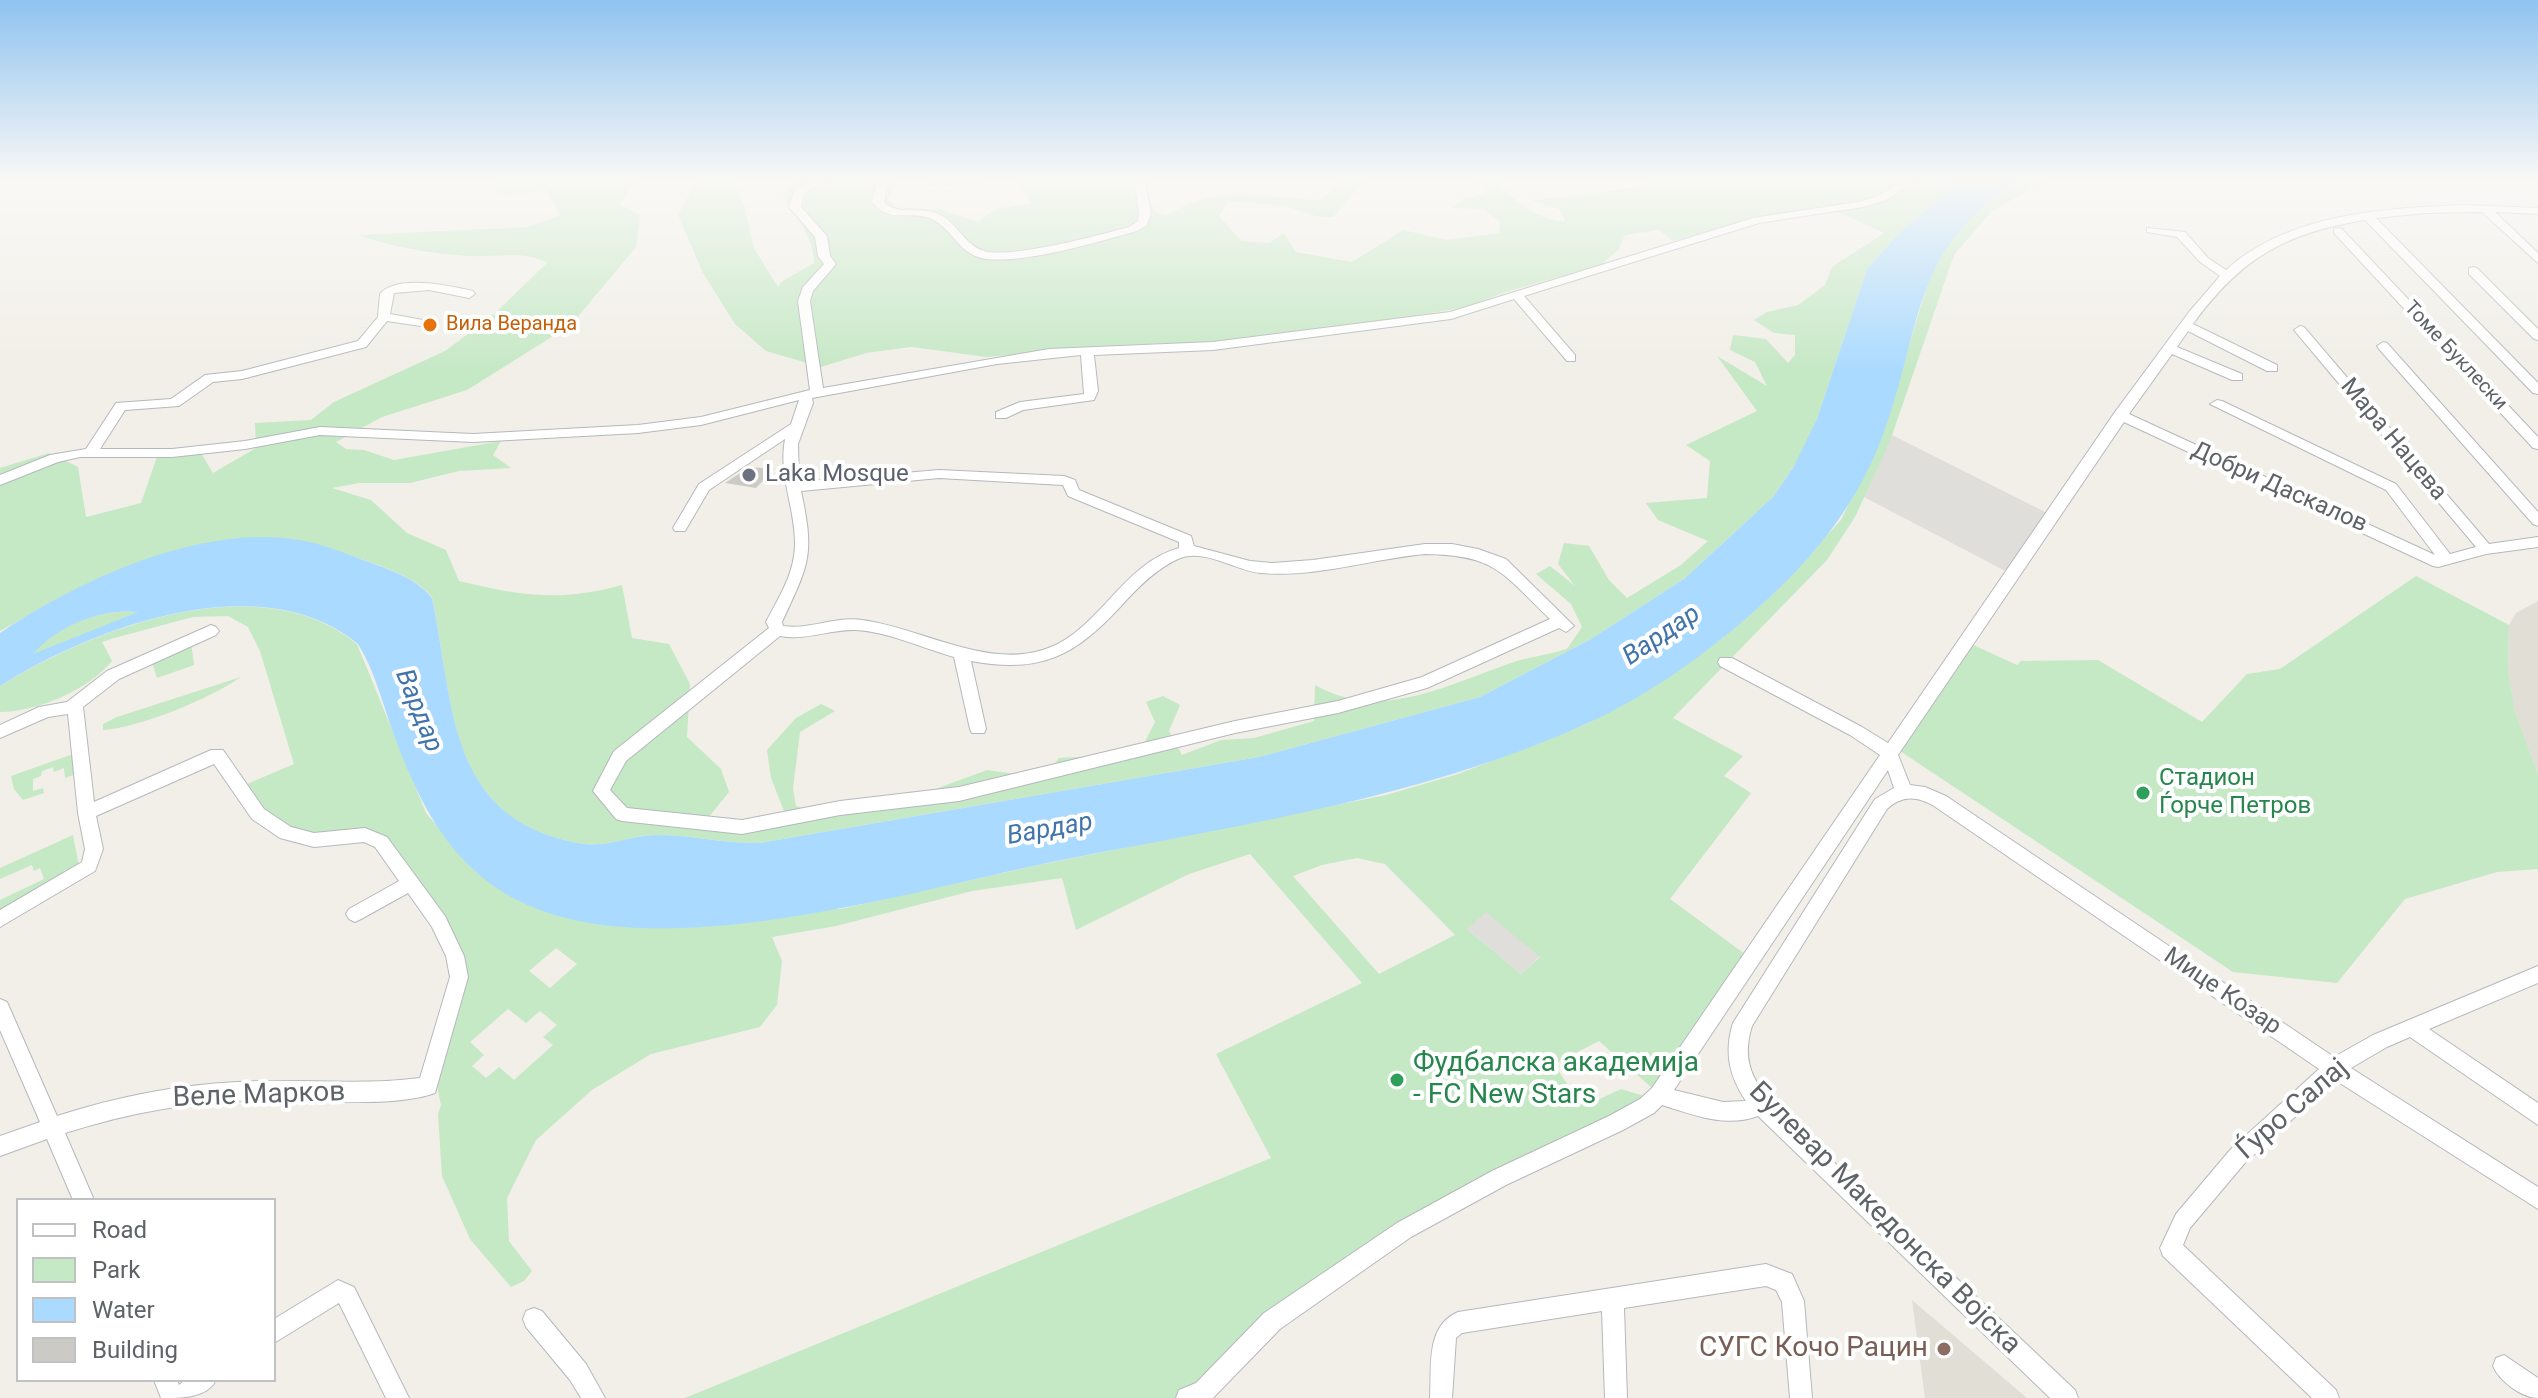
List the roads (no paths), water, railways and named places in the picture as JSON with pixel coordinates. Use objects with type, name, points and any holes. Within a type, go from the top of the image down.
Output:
[{"type":"street","points":[[777,630],[776,617],[795,585],[801,560],[803,529],[794,487],[791,446],[796,426],[811,396],[804,301],[807,290],[830,264],[824,256],[822,243]]},
{"type":"street","points":[[962,243],[995,258],[1068,243]]},
{"type":"street","points":[[0,480],[55,458],[91,452],[172,453],[245,445],[320,431],[473,438],[638,429],[701,421],[997,360],[1272,339],[1451,315],[1681,243]]},
{"type":"street","points":[[2188,243],[2204,260],[2227,276]]},
{"type":"street","points":[[1202,1396],[1272,1321],[1404,1230],[1451,1202],[1616,1123],[1647,1106],[1659,1095],[1721,996],[2120,415],[2186,325],[2227,276],[2265,249],[2279,243]]},
{"type":"street","name":"Томе Буклески","points":[[2349,243],[2538,445]]},
{"type":"street","points":[[2394,243],[2538,390]]},
{"type":"street","points":[[2521,243],[2538,259]]},
{"type":"street","points":[[2473,271],[2538,336]]},
{"type":"street","points":[[91,452],[121,406],[174,403],[210,378],[242,375],[362,344],[384,317],[386,294],[396,288],[429,286],[469,294]]},
{"type":"street","points":[[1516,294],[1571,358]]},
{"type":"street","points":[[384,317],[430,325]]},
{"type":"street","points":[[2186,325],[2272,368]]},
{"type":"street","name":"Мара Нацева","points":[[2300,330],[2486,549]]},
{"type":"street","points":[[2383,346],[2538,521]]},
{"type":"street","points":[[2169,348],[2237,377]]},
{"type":"street","points":[[1001,415],[1020,406],[1089,397],[1092,391],[1087,352]]},
{"type":"street","points":[[2217,404],[2391,487],[2442,560],[2486,549],[2538,542]]},
{"type":"street","name":"Добри Даскалов","points":[[2120,415],[2442,560]]},
{"type":"street","points":[[680,528],[704,487],[796,426]]},
{"type":"street","points":[[794,487],[939,474],[1064,481],[1084,498],[1186,539],[1187,551]]},
{"type":"street","points":[[1455,547],[1501,563],[1564,624],[1427,682],[1353,703],[959,794],[840,808],[742,827],[622,814],[601,791],[620,756],[777,630],[806,633],[851,624],[884,629],[988,659],[1021,660],[1063,650],[1081,639],[1137,580],[1163,560],[1187,551],[1274,568],[1336,564],[1455,547]]},
{"type":"street","points":[[0,732],[45,711],[73,706],[113,675],[211,631]]},
{"type":"street","points":[[961,651],[978,729]]},
{"type":"street","points":[[1726,662],[1856,731],[1889,752],[1904,791]]},
{"type":"street","points":[[0,919],[91,863],[94,849],[87,813],[78,721],[73,706]]},
{"type":"street","points":[[87,813],[217,755],[227,764],[248,801],[268,822],[303,838],[371,836],[381,842],[412,882],[355,914]]},
{"type":"street","name":"Мице Козар","points":[[1904,791],[1918,791],[1940,801],[2334,1068],[2538,1199]]},
{"type":"street","name":"Булевар Македонска Војска","points":[[1904,791],[1881,804],[1743,1023],[1736,1059],[1742,1080],[1761,1105],[2067,1398]]},
{"type":"street","name":"Веле Марков","points":[[0,1146],[93,1112],[166,1098],[239,1091],[370,1093],[428,1086],[459,977],[449,942],[412,882]]},
{"type":"street","name":"Ѓуро Салај","points":[[2328,1398],[2171,1248],[2183,1221],[2237,1157],[2334,1068],[2380,1041],[2538,974]]},
{"type":"street","points":[[0,1008],[83,1198]]},
{"type":"street","points":[[2412,1028],[2538,1115]]},
{"type":"street","points":[[1659,1095],[1723,1112],[1746,1113],[1761,1105]]},
{"type":"street","points":[[1441,1398],[1445,1337],[1458,1323],[1766,1275],[1784,1282],[1793,1301],[1801,1398]]},
{"type":"street","points":[[276,1331],[324,1297],[338,1291],[346,1295],[398,1398]]},
{"type":"street","points":[[1613,1301],[1616,1398]]},
{"type":"street","points":[[534,1319],[578,1372],[594,1398]]},
{"type":"street","points":[[2504,1366],[2538,1392]]},
{"type":"street","points":[[176,1398],[202,1382]]},
{"type":"water","name":"Вардар","points":[[1890,243],[1951,243],[1939,260],[1925,292],[1895,399],[1871,463],[1835,524],[1789,579],[1707,651],[1660,684],[1611,712],[1522,750],[1457,772],[1326,808],[785,918],[711,926],[640,928],[575,920],[519,901],[472,868],[453,848],[423,802],[358,644],[319,620],[275,609],[227,607],[178,613],[82,643],[0,686],[0,633],[67,593],[145,559],[186,547],[227,539],[267,537],[305,541],[335,549],[400,574],[425,590],[432,598],[454,718],[465,754],[481,785],[505,812],[539,832],[584,844],[657,835],[760,843],[1259,757],[1480,697],[1591,639],[1684,579],[1773,497],[1794,466],[1817,419],[1867,269]],"holes":[[[138,612],[33,654],[67,627],[95,616]]]},
{"type":"place","name":"Вила Веранда","points":[[430,325]]},
{"type":"place","name":"Laka Mosque","points":[[749,475]]},
{"type":"place","name":"Стадион Ѓорче Петров","points":[[2143,793]]},
{"type":"place","name":"Фудбалска академија - FC New Stars","points":[[1397,1080]]},
{"type":"place","name":"СУГС Кочо Рацин","points":[[1944,1349]]}]
